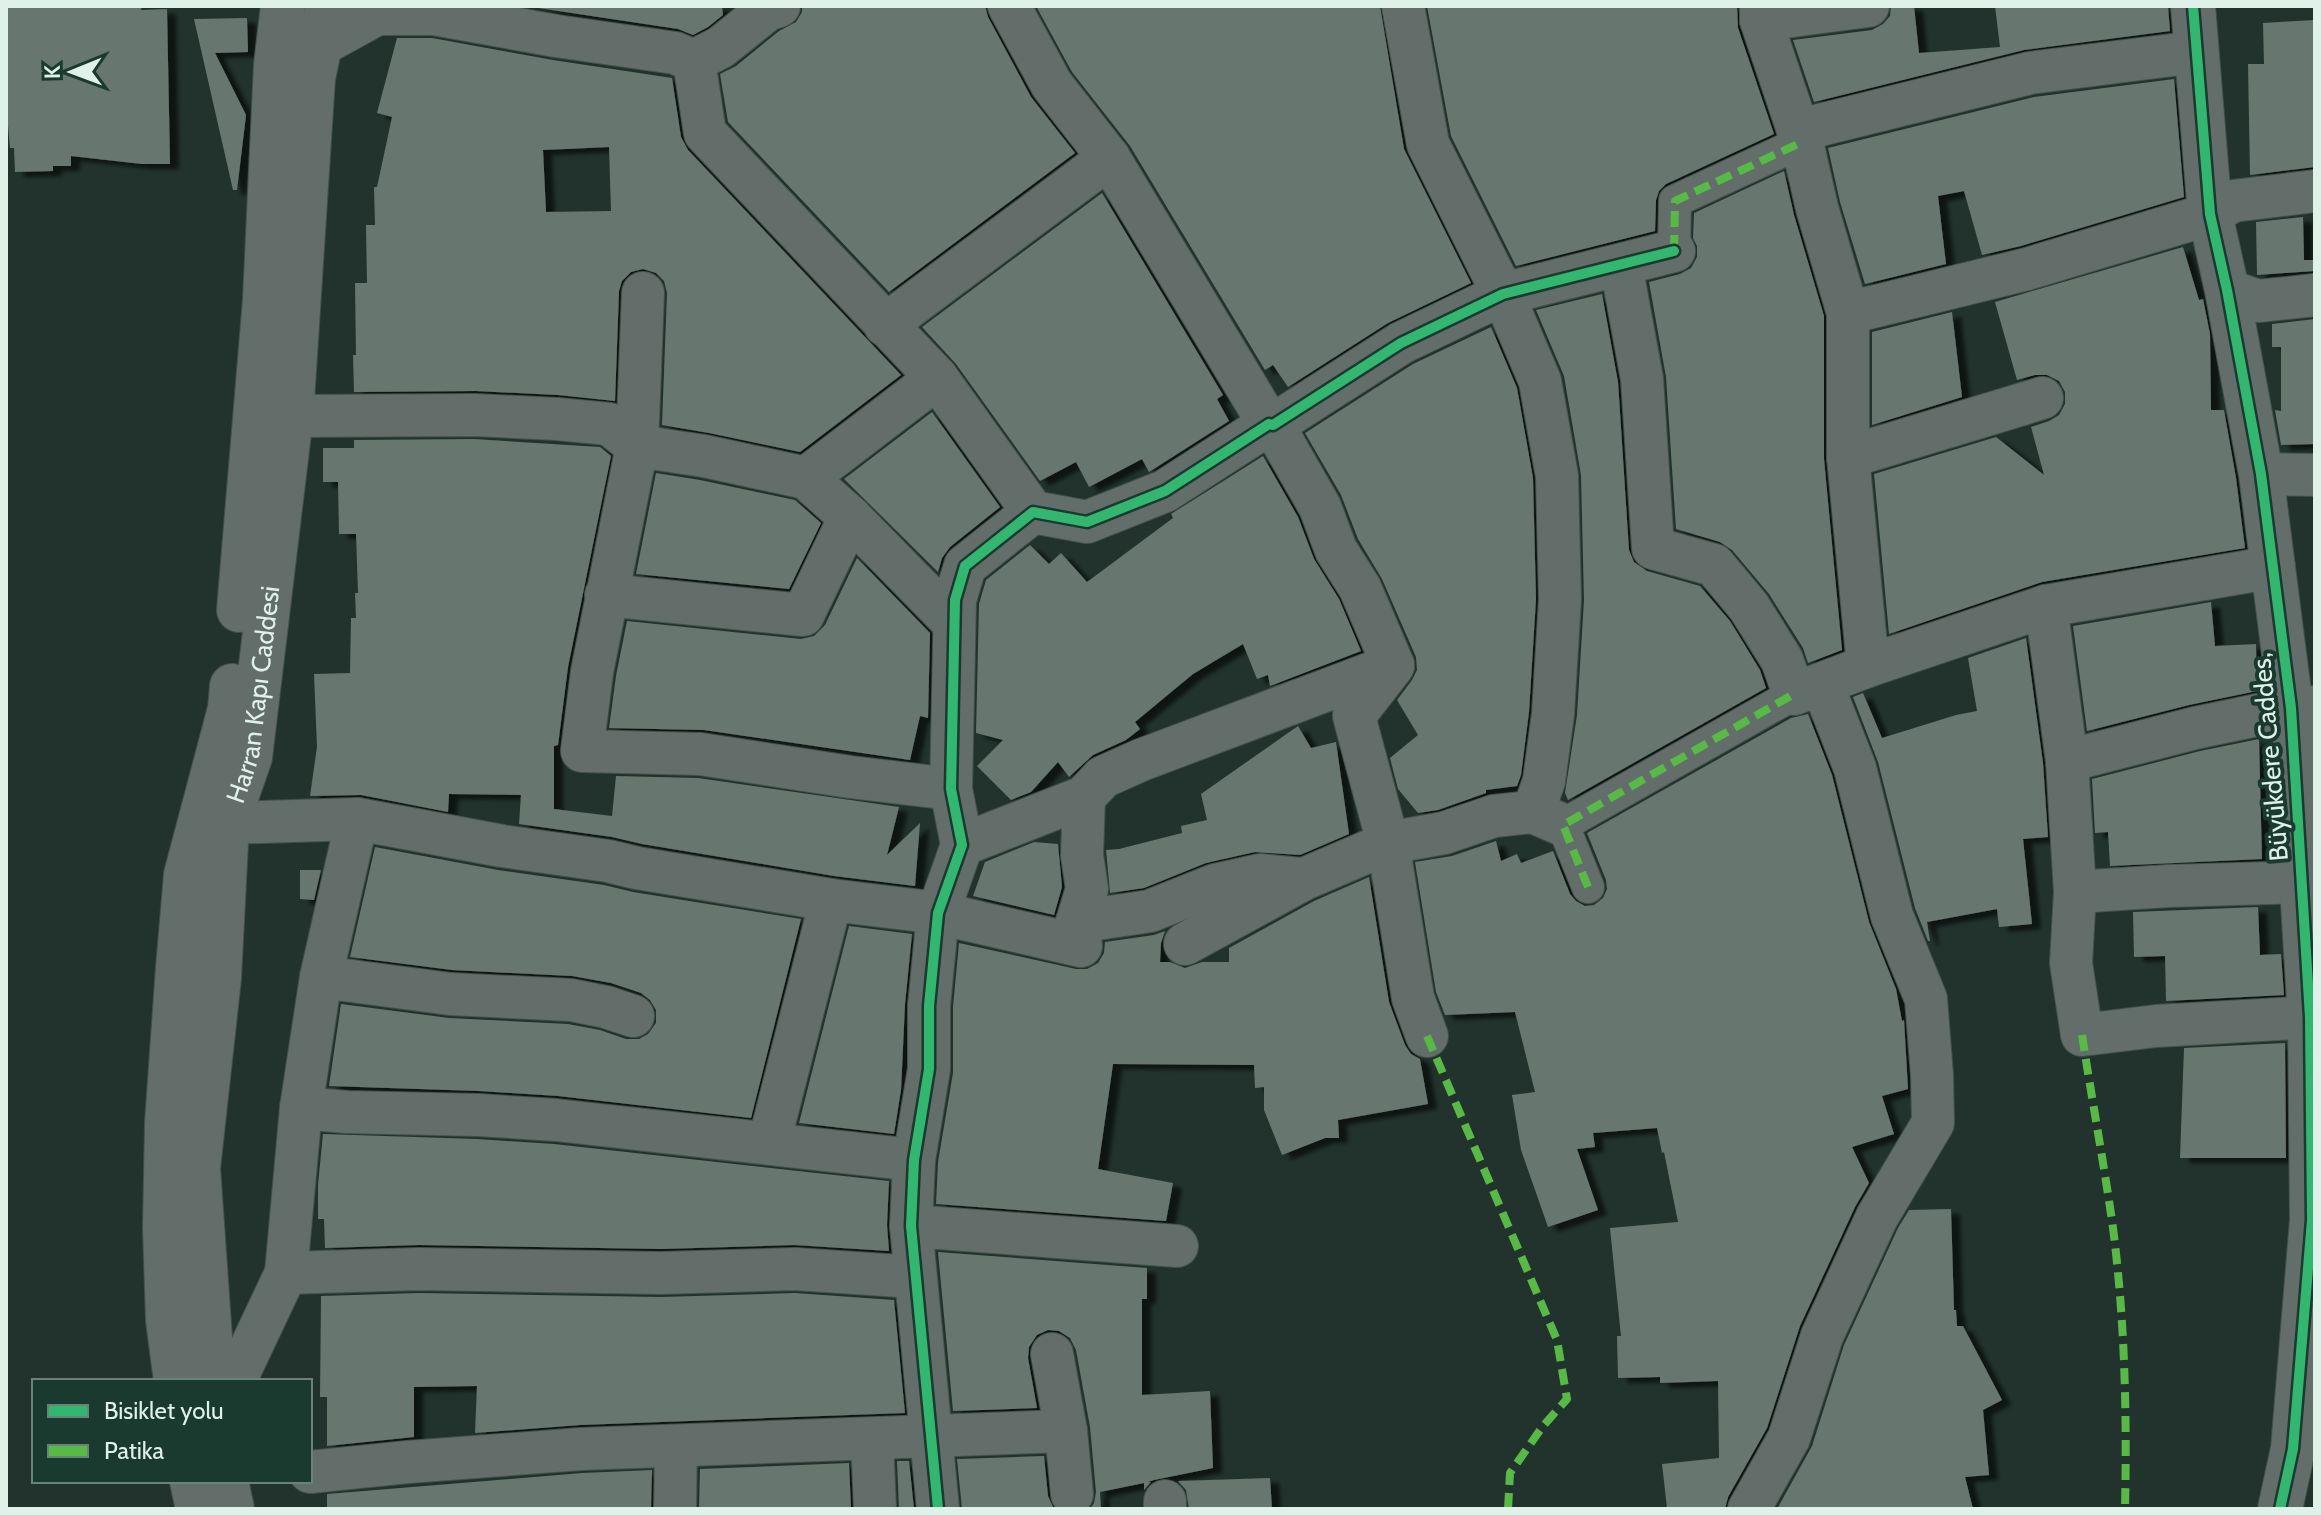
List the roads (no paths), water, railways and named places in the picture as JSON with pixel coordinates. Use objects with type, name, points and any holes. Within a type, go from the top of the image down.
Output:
[{"type":"main road","name":"Harran Kapı Caddesi","points":[[176,1379],[168,1320],[165,1228],[167,1123],[178,968],[186,875],[230,709],[265,300],[276,65],[283,6]]},
{"type":"main road","name":"Büyükdere Caddes,","points":[[2193,6],[2210,214],[2227,290],[2261,474],[2274,567],[2303,707],[2314,1220],[2293,1449],[2280,1509]]},
{"type":"main road","name":"Harran Kapı Caddesi","points":[[213,1379],[198,1168],[219,978],[227,823],[250,757],[291,416],[311,92],[323,26]]},
{"type":"main road","points":[[192,1483],[198,1509]]},
{"type":"main road","points":[[226,1483],[232,1509]]},
{"type":"street","points":[[694,61],[721,47],[767,10],[779,6]]},
{"type":"street","points":[[1009,6],[1052,85],[1109,158],[1320,507],[1336,550],[1360,588],[1393,665]]},
{"type":"street","points":[[1403,6],[1428,144],[1503,294],[1540,381],[1557,476],[1560,599],[1553,714],[1544,781],[1548,818],[1588,887]]},
{"type":"street","points":[[1868,6],[1761,13],[1802,142],[1817,208],[1848,313],[1848,457],[1868,666]]},
{"type":"street","points":[[323,26],[377,14],[434,14],[675,53],[694,61]]},
{"type":"street","points":[[694,61],[705,133],[937,378],[1033,512],[1087,522],[1165,491],[1401,343],[1503,294],[1674,251],[1675,201],[1802,142],[1812,127],[2030,73],[2196,52]]},
{"type":"street","points":[[885,325],[1109,158]]},
{"type":"street","points":[[1848,313],[2027,269],[2210,214],[2233,201],[2315,191]]},
{"type":"street","points":[[1621,265],[1642,379],[1653,548],[1714,565],[1749,607],[1782,660],[1808,689],[1855,768],[1892,916],[1926,999],[1933,1123],[1877,1217],[1822,1336],[1789,1438],[1749,1509]]},
{"type":"street","points":[[2227,290],[2258,301],[2315,295]]},
{"type":"street","points":[[643,293],[637,446],[592,672],[582,751],[700,754],[951,789]]},
{"type":"street","points":[[806,478],[937,378]]},
{"type":"street","points":[[1848,457],[2042,398]]},
{"type":"street","points":[[291,416],[475,415],[609,424],[637,446],[704,456],[806,478],[850,517],[954,623]]},
{"type":"street","points":[[2261,474],[2315,475]]},
{"type":"street","points":[[938,1509],[911,1226],[914,1160],[929,1069],[929,1006],[938,913],[962,845],[951,789],[955,600],[965,566],[1033,512]]},
{"type":"street","points":[[606,595],[803,615],[850,517]]},
{"type":"street","points":[[1185,944],[1304,879],[1388,843],[1444,833],[1494,816],[1548,818],[1808,689],[1868,666],[2046,606],[2274,567]]},
{"type":"street","points":[[2046,606],[2067,761],[2075,892],[2071,963],[2082,1035],[2156,1026],[2312,1017]]},
{"type":"street","points":[[962,845],[1084,797],[1103,777],[1141,760],[1393,665]]},
{"type":"street","points":[[1393,665],[1354,716],[1388,843],[1413,998],[1427,1036]]},
{"type":"street","points":[[2067,761],[2195,728],[2303,707]]},
{"type":"street","points":[[227,823],[357,819],[831,900],[938,913],[1081,946],[1077,922],[1087,889],[1082,855],[1084,797]]},
{"type":"street","points":[[236,1379],[286,1273],[301,1108],[321,977],[357,819]]},
{"type":"street","points":[[2075,892],[2168,886],[2305,862]]},
{"type":"street","points":[[1077,922],[1150,911],[1215,885],[1260,875],[1304,879]]},
{"type":"street","points":[[769,1143],[831,900]]},
{"type":"street","points":[[321,977],[450,994],[571,1000],[633,1016]]},
{"type":"street","points":[[301,1108],[556,1120],[914,1160]]},
{"type":"street","points":[[911,1226],[1177,1246]]},
{"type":"street","points":[[286,1273],[419,1269],[661,1273],[795,1269],[915,1277]]},
{"type":"street","points":[[1052,1354],[1066,1431],[1072,1494]]},
{"type":"street","points":[[312,1472],[581,1449],[1066,1431]]},
{"type":"street","points":[[872,1439],[875,1509]]},
{"type":"street","points":[[675,1509],[676,1446]]}]
